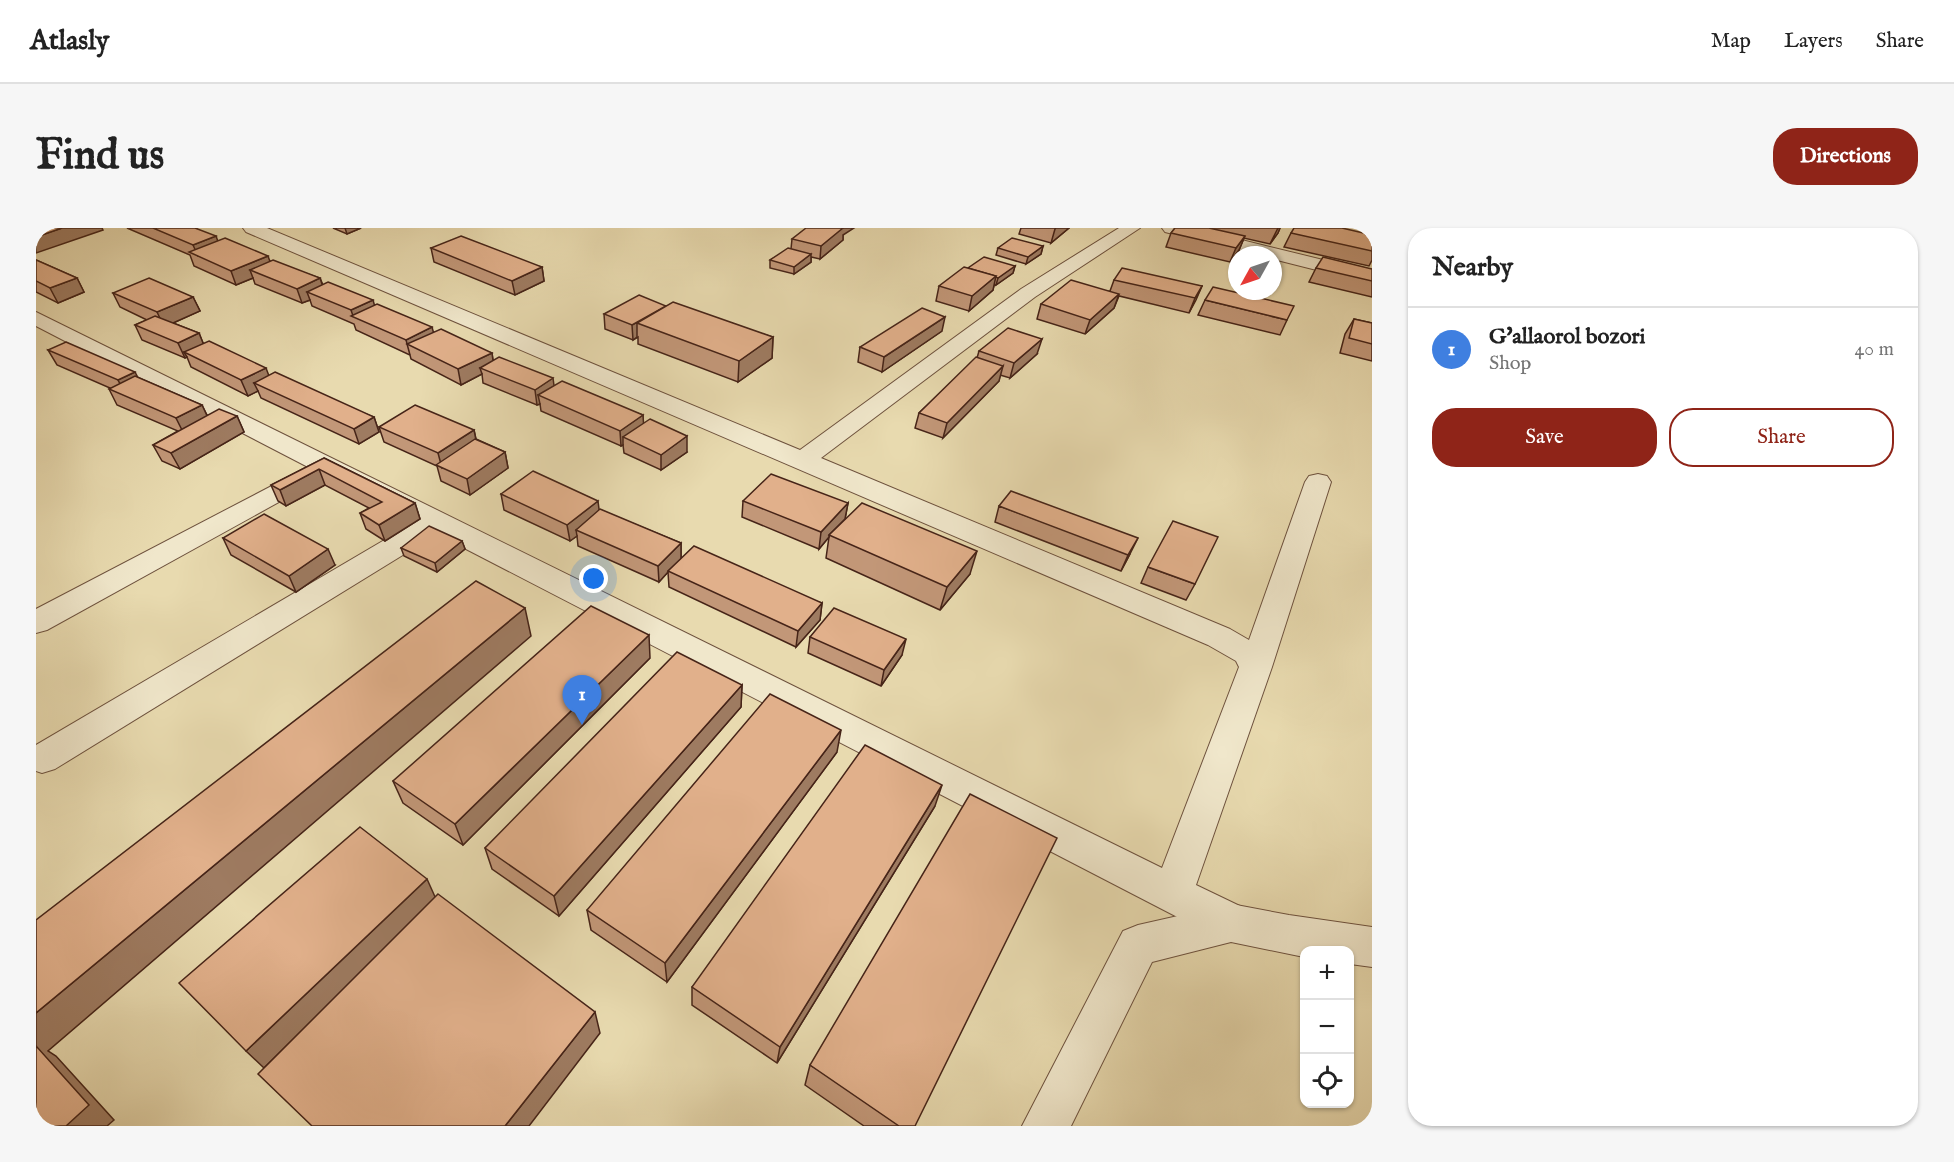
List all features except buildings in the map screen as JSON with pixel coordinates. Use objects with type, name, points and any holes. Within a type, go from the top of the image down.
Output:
[{"type":"street","points":[[252,228],[1219,637],[1247,653],[1256,667]]},
{"type":"street","points":[[801,461],[1028,293],[1131,228]]},
{"type":"street","points":[[1171,228],[1372,278]]},
{"type":"street","points":[[36,318],[1231,923],[1289,935],[1372,947]]},
{"type":"street","points":[[36,622],[328,466]]},
{"type":"street","points":[[1173,893],[1256,667],[1318,482]]},
{"type":"street","points":[[42,759],[438,522]]},
{"type":"street","points":[[1046,1126],[1138,945],[1231,923]]},
{"type":"place","name":"G'allaorol bozori","points":[[582,725]]}]
